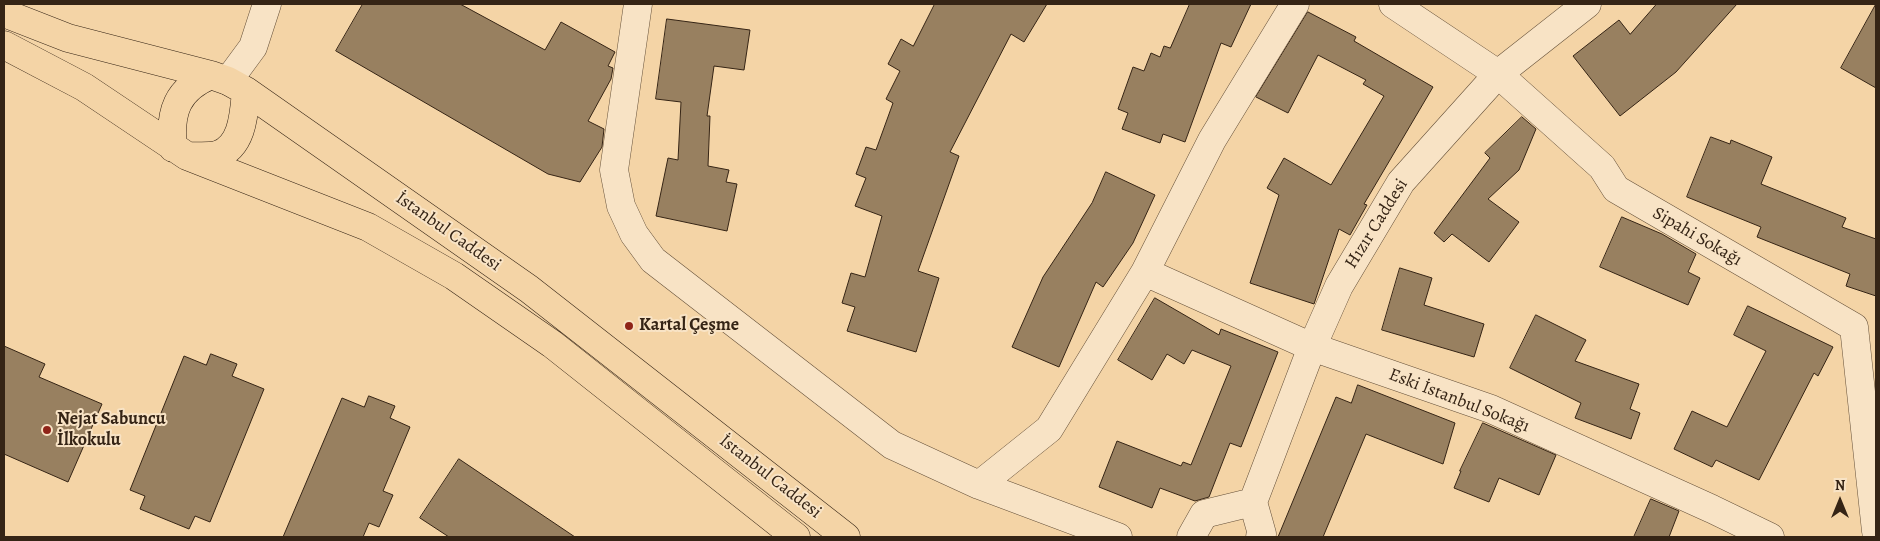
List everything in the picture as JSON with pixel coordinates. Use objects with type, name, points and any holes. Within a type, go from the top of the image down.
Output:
[{"type":"main road","name":"İstanbul Caddesi","points":[[4,13],[68,38],[228,82],[529,289],[846,537]]},
{"type":"main road","name":"İstanbul Caddesi","points":[[4,45],[40,62],[84,87],[180,152],[368,227],[454,276],[552,344],[796,537]]},
{"type":"main road","points":[[195,82],[228,82],[242,125],[235,141],[218,155],[180,152],[173,123],[183,92],[195,82]]},
{"type":"main road","points":[[368,227],[383,187]]},
{"type":"street","points":[[228,82],[253,46],[267,4]]},
{"type":"street","points":[[638,4],[614,170],[621,206],[634,234],[653,260],[892,445],[979,485],[1118,537]]},
{"type":"street","points":[[979,485],[1049,429],[1145,272],[1212,140],[1295,4]]},
{"type":"street","name":"Sipahi Sokağı","points":[[1394,4],[1498,74],[1602,167],[1616,189],[1854,327],[1876,532]]},
{"type":"street","name":"Hızır Caddesi","points":[[1253,502],[1312,347],[1339,286],[1401,182],[1498,74],[1587,4]]},
{"type":"street","name":"Eski İstanbul Sokağı","points":[[1145,272],[1312,347],[1491,409],[1770,537]]},
{"type":"street","points":[[1191,537],[1204,514],[1253,502],[1262,534],[1260,537]]},
{"type":"building","points":[[363,4],[460,4],[545,50],[561,22],[615,52],[608,66],[613,68],[611,79],[588,121],[604,129],[602,147],[580,182],[548,174],[336,51]]},
{"type":"building","points":[[935,4],[1047,4],[1024,42],[1011,34],[950,152],[959,156],[918,271],[939,278],[916,352],[847,331],[855,307],[842,303],[851,273],[865,277],[882,216],[855,206],[866,178],[856,174],[866,147],[876,150],[893,103],[886,99],[900,71],[888,64],[901,39],[913,46]]},
{"type":"building","points":[[1190,4],[1251,4],[1231,47],[1221,43],[1185,142],[1163,134],[1160,143],[1122,129],[1128,113],[1118,109],[1133,67],[1144,71],[1151,53],[1160,57],[1164,46],[1170,48]]},
{"type":"building","points":[[1657,4],[1737,4],[1676,72],[1620,116],[1573,56],[1619,20],[1630,34]]},
{"type":"building","points":[[1876,4],[1876,88],[1841,68]]},
{"type":"building","points":[[1308,12],[1356,37],[1354,41],[1433,87],[1364,204],[1367,205],[1350,235],[1339,229],[1314,304],[1250,283],[1279,195],[1267,188],[1284,158],[1331,185],[1384,96],[1363,84],[1366,80],[1318,55],[1288,113],[1256,97]]},
{"type":"building","points":[[667,19],[750,30],[744,70],[714,66],[707,116],[710,116],[708,166],[729,170],[726,182],[737,184],[727,231],[656,216],[668,158],[678,160],[681,102],[656,99]]},
{"type":"building","points":[[1522,117],[1536,129],[1519,170],[1488,199],[1519,222],[1489,262],[1452,234],[1444,242],[1434,233],[1490,158],[1485,153]]},
{"type":"building","points":[[1711,137],[1730,144],[1731,140],[1772,157],[1761,184],[1846,218],[1842,227],[1876,239],[1876,296],[1846,286],[1850,274],[1757,237],[1761,227],[1687,197]]},
{"type":"building","points":[[1106,172],[1155,195],[1133,243],[1103,287],[1096,282],[1059,367],[1012,347],[1043,277],[1092,203]]},
{"type":"building","points":[[1622,217],[1662,234],[1696,254],[1688,272],[1700,278],[1688,305],[1600,267]]},
{"type":"building","points":[[1400,268],[1432,278],[1424,305],[1484,324],[1474,357],[1382,330]]},
{"type":"building","points":[[1155,298],[1219,335],[1221,329],[1278,352],[1241,447],[1230,443],[1209,497],[1195,501],[1160,488],[1152,508],[1099,487],[1117,441],[1181,466],[1183,462],[1191,465],[1231,366],[1192,350],[1184,364],[1167,354],[1152,380],[1118,360]]},
{"type":"building","points":[[1748,306],[1833,347],[1818,376],[1814,373],[1759,480],[1716,460],[1712,467],[1674,449],[1692,411],[1727,427],[1766,351],[1734,335]]},
{"type":"building","points":[[1536,315],[1586,340],[1575,361],[1639,384],[1630,409],[1640,413],[1631,439],[1575,418],[1581,403],[1510,368]]},
{"type":"building","name":"Nejat Sabuncu İlkokulu","points":[[4,346],[45,364],[39,377],[102,404],[68,482],[4,454]]},
{"type":"building","points":[[211,354],[237,364],[232,376],[264,389],[210,522],[195,516],[189,529],[140,509],[145,496],[130,490],[184,356],[206,365]]},
{"type":"building","points":[[1358,385],[1455,423],[1443,464],[1366,434],[1323,537],[1278,537],[1336,397],[1351,403]]},
{"type":"building","points":[[369,396],[395,406],[390,418],[410,427],[383,491],[393,495],[379,527],[369,523],[363,537],[283,537],[342,398],[364,407]]},
{"type":"building","points":[[1483,423],[1556,455],[1539,495],[1499,478],[1489,502],[1454,488]]},
{"type":"building","points":[[459,459],[575,537],[449,537],[420,518]]},
{"type":"building","points":[[1651,499],[1679,511],[1669,537],[1634,537]]},
{"type":"place","name":"Kartal Çeşme","points":[[629,326]]},
{"type":"place","name":"Nejat Sabuncu İlkokulu","points":[[47,430]]}]
